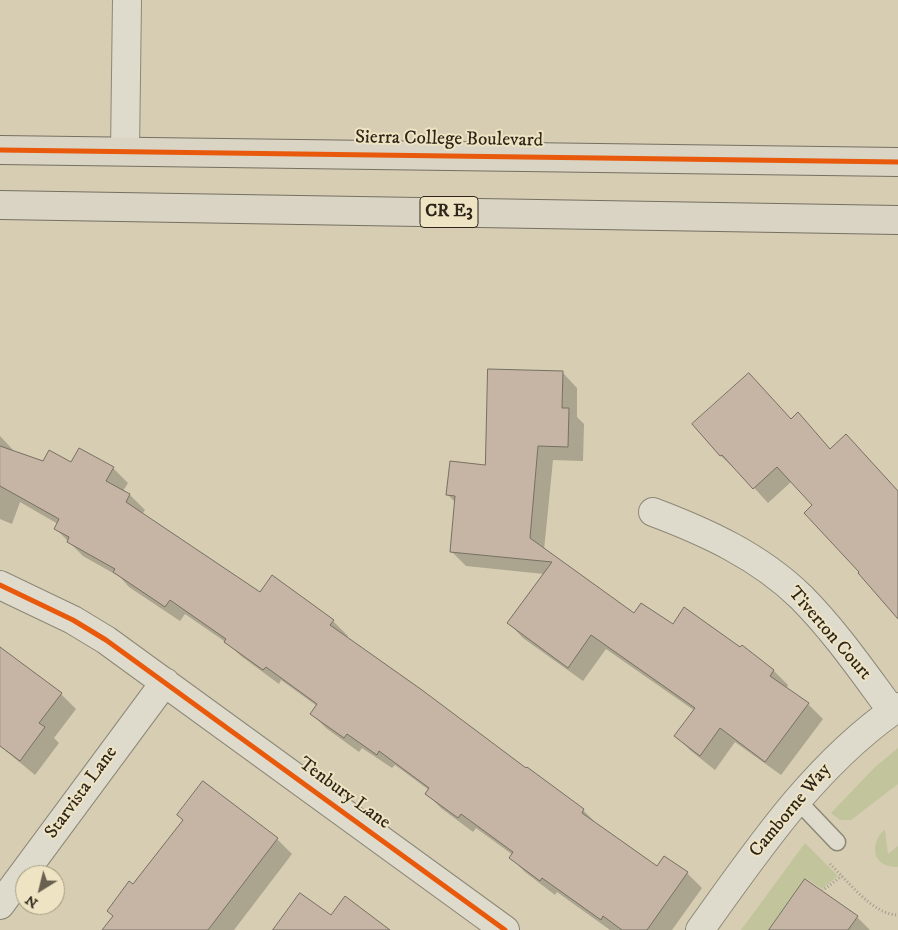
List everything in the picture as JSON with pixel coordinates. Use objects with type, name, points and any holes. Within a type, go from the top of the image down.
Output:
[{"type":"main road","name":"Sierra College Boulevard","points":[[0,150],[898,162]]},
{"type":"main road","name":"CR E3","points":[[0,205],[898,220]]},
{"type":"street","points":[[124,152],[127,0]]},
{"type":"street","name":"Tiverton Court","points":[[653,512],[689,525],[726,543],[752,558],[777,577],[801,597],[828,626],[895,709]]},
{"type":"street","name":"Tenbury Lane","points":[[0,584],[81,625],[106,640],[505,930]]},
{"type":"street","name":"Starvista Lane","points":[[0,905],[165,682]]},
{"type":"street","name":"Camborne Way","points":[[700,930],[763,842],[797,800],[852,743],[895,709]]},
{"type":"lane","points":[[797,800],[837,842]]},
{"type":"path","points":[[829,864],[878,910],[892,915],[898,914]]},
{"type":"path","points":[[822,891],[842,876]]},
{"type":"green space","points":[[898,748],[898,784],[851,820],[840,820],[831,813],[875,767]]},
{"type":"green space","points":[[884,830],[888,854],[898,846],[898,867],[883,864],[876,855],[876,843]]},
{"type":"green space","points":[[805,843],[838,876],[822,889],[806,878],[769,930],[741,930]]},
{"type":"building","points":[[488,369],[563,371],[562,408],[569,408],[568,447],[538,446],[530,538],[634,613],[641,603],[673,624],[684,607],[740,647],[742,645],[774,670],[770,676],[809,703],[765,762],[720,728],[700,756],[674,736],[695,708],[591,635],[568,668],[507,623],[552,562],[450,552],[455,496],[446,495],[450,461],[485,465]]},
{"type":"building","points":[[749,373],[791,419],[798,412],[830,449],[846,434],[898,491],[898,619],[859,572],[804,513],[812,505],[777,467],[753,489],[692,424]]},
{"type":"building","points":[[0,446],[43,461],[49,450],[71,462],[79,448],[114,467],[106,481],[130,494],[126,502],[260,592],[272,575],[334,620],[330,625],[584,809],[582,813],[657,866],[664,856],[688,872],[647,930],[622,930],[603,916],[601,920],[542,878],[540,881],[509,858],[513,852],[461,814],[458,818],[425,794],[429,788],[379,751],[377,755],[347,734],[344,738],[310,714],[317,704],[266,667],[263,670],[224,642],[226,639],[170,600],[165,607],[113,572],[115,569],[67,542],[69,537],[54,529],[59,519],[0,486]]},
{"type":"building","points":[[0,647],[62,693],[39,723],[45,727],[20,761],[0,746]]},
{"type":"building","points":[[203,781],[278,838],[208,930],[102,930],[113,916],[107,911],[129,881],[133,884],[183,820],[177,815]]},
{"type":"building","points":[[805,879],[858,916],[848,930],[769,930]]},
{"type":"building","points":[[300,893],[331,915],[345,896],[390,930],[273,930]]},
{"type":"cycle path","points":[[0,150],[898,162]]},
{"type":"cycle path","points":[[0,585],[73,620],[106,640],[505,930]]}]
